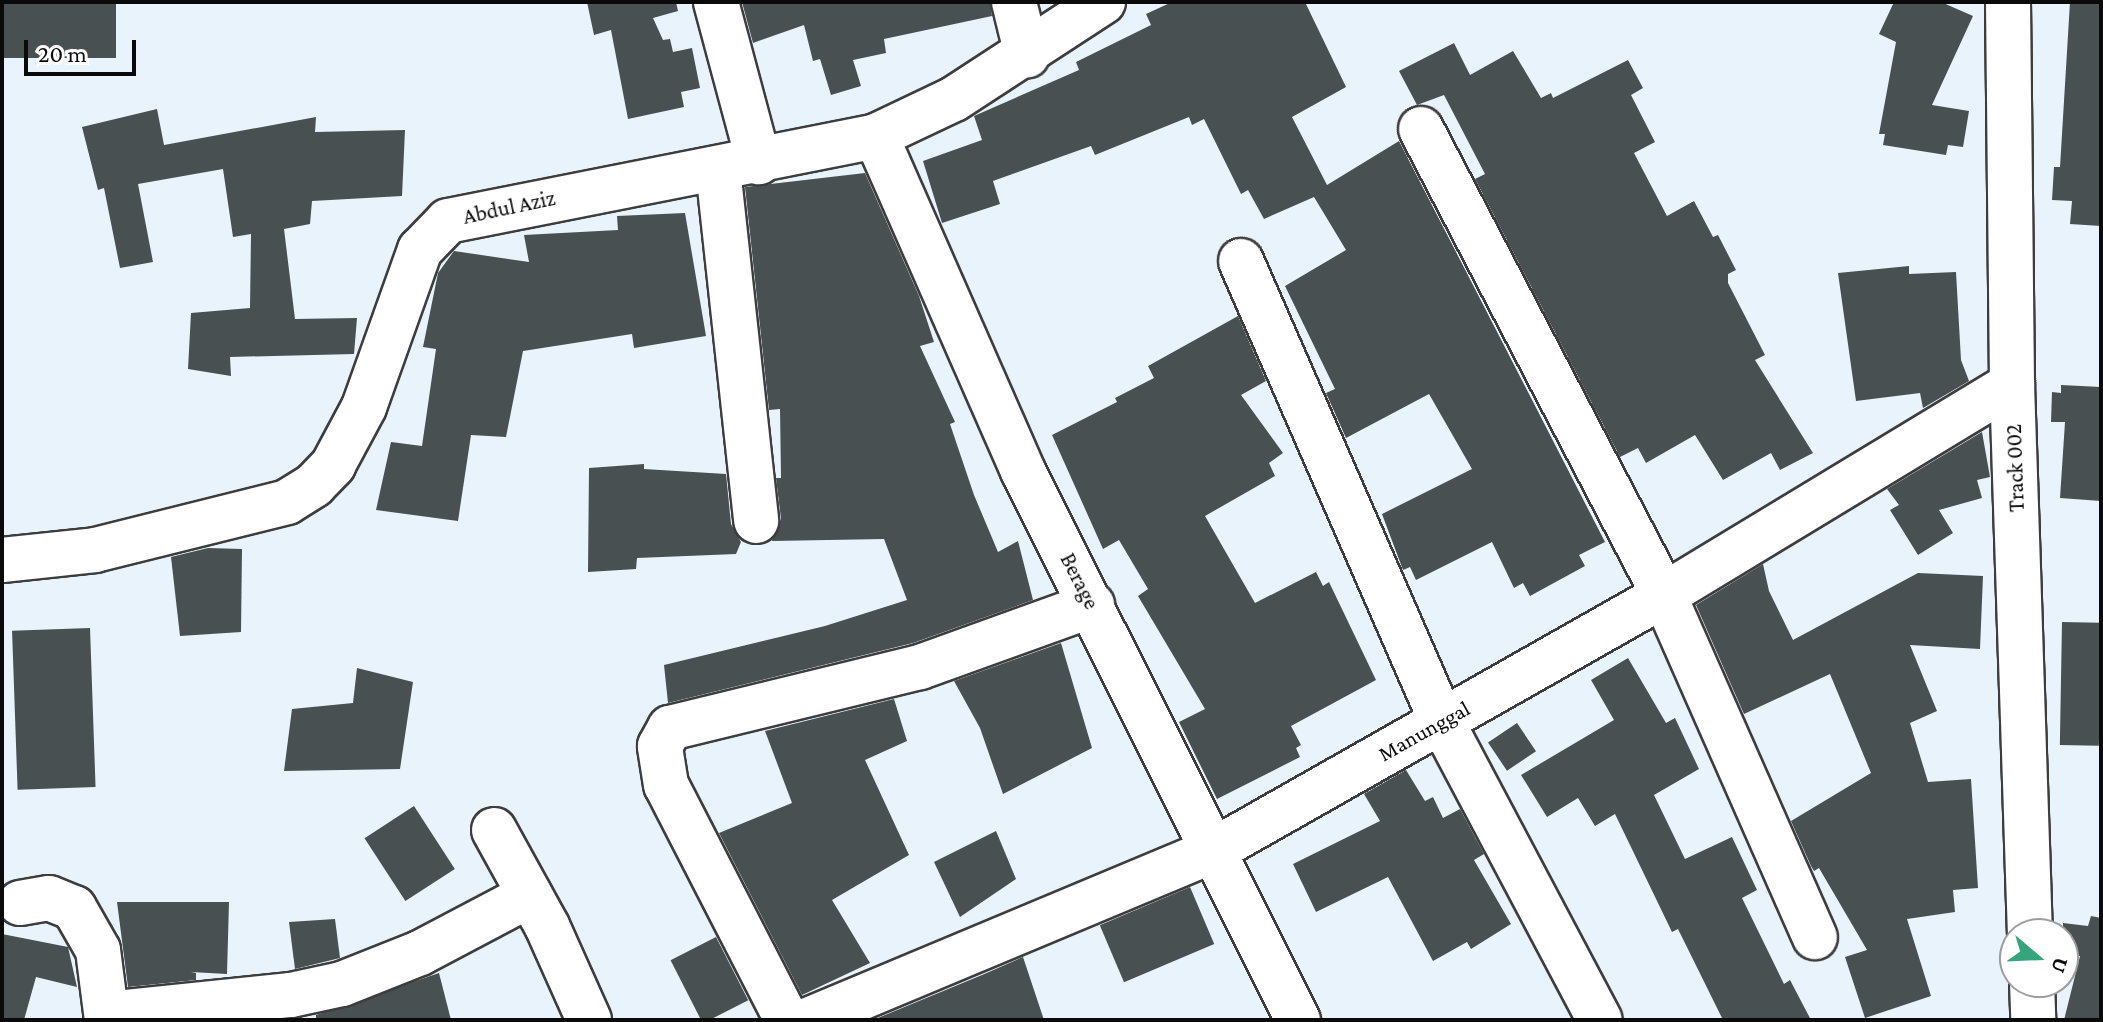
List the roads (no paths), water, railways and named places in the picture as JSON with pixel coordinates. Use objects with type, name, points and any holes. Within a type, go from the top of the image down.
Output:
[{"type":"street","points":[[716,2],[738,166],[756,521]]},
{"type":"street","points":[[1014,2],[1027,55]]},
{"type":"street","name":"Abdul Aziz","points":[[2,560],[95,550],[287,502],[333,465],[364,407],[420,250],[448,221],[526,202],[738,166],[876,136],[1027,55],[1103,2]]},
{"type":"street","name":"Track 002","points":[[2008,2],[2012,384],[2029,918]]},
{"type":"street","points":[[1421,129],[1664,595],[1815,937]]},
{"type":"street","name":"Berage","points":[[876,136],[1023,471],[1216,849],[1298,1020]]},
{"type":"street","points":[[1241,261],[1442,722],[1600,1020]]},
{"type":"street","name":"Manunggal","points":[[808,1020],[1216,849],[1664,595],[2012,384]]},
{"type":"street","points":[[787,1020],[666,785],[660,746],[670,728],[920,667],[1092,605]]},
{"type":"street","points":[[494,830],[530,895],[589,1020]]},
{"type":"street","points":[[20,903],[49,898],[74,908],[98,950],[107,1017],[291,995],[342,984],[420,953],[530,895]]},
{"type":"street","points":[[2032,998],[2033,1020]]}]
